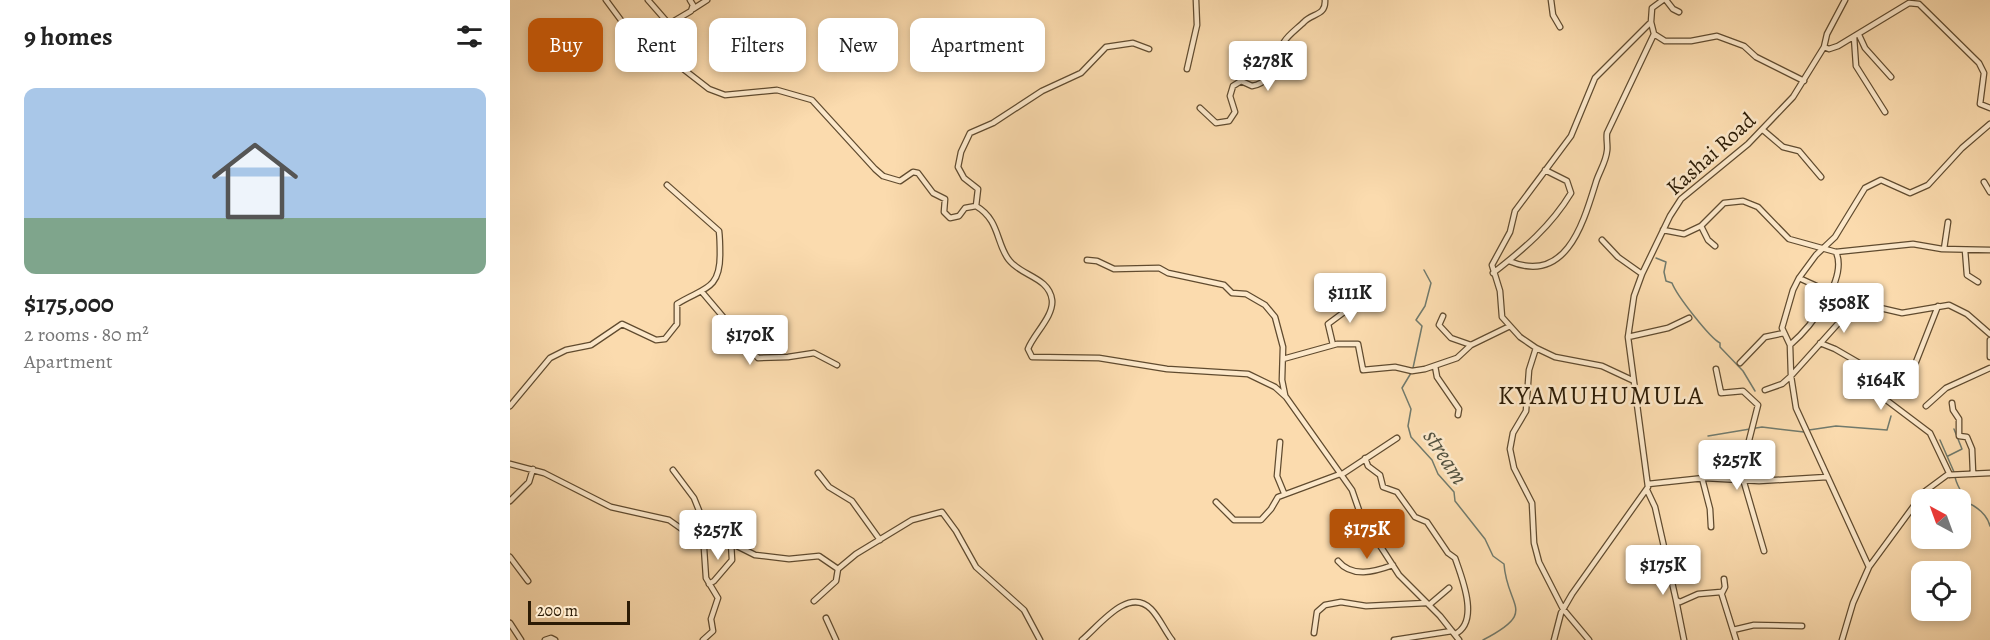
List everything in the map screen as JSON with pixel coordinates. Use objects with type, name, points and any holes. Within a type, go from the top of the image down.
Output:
[{"type":"street","points":[[606,0],[626,27],[664,63],[682,68],[709,89],[725,95],[777,90],[812,100],[883,176],[900,181],[913,172],[918,173],[933,193],[946,202],[944,212],[950,218],[959,216],[965,208],[976,206]]},
{"type":"street","points":[[648,0],[669,24],[707,0]]},
{"type":"street","points":[[690,0],[693,9]]},
{"type":"street","points":[[1187,69],[1197,25],[1196,0]]},
{"type":"street","points":[[1200,108],[1216,123],[1229,121],[1234,111],[1230,96],[1233,86],[1241,81],[1252,86],[1257,85],[1268,78],[1286,39],[1305,20],[1320,13],[1324,8],[1325,0]]},
{"type":"street","points":[[1551,0],[1553,15],[1560,27]]},
{"type":"street","points":[[1509,261],[1528,268],[1542,266],[1559,258],[1570,247],[1585,215],[1607,151],[1607,133],[1654,34],[1650,22],[1652,9],[1665,0],[1679,12]]},
{"type":"street","name":"Kashai Road","points":[[1684,640],[1655,507],[1647,487],[1628,337],[1634,296],[1663,230],[1684,196],[1763,130],[1804,81],[1824,47],[1827,34],[1845,0]]},
{"type":"street","points":[[1824,47],[1838,46],[1915,1],[1979,63],[1984,74],[1980,104],[1990,108]]},
{"type":"street","points":[[1632,380],[1602,366],[1570,361],[1536,348],[1508,327],[1501,314],[1500,291],[1492,263],[1510,232],[1515,211],[1523,204],[1571,136],[1595,78],[1650,22]]},
{"type":"street","points":[[1654,34],[1671,42],[1717,36],[1744,46],[1756,57],[1804,81]]},
{"type":"street","points":[[1856,36],[1891,77]]},
{"type":"street","points":[[1856,36],[1856,66],[1885,112]]},
{"type":"street","points":[[1149,49],[1133,43],[1106,47],[1081,73],[1042,91],[993,123],[970,133],[961,153],[958,167],[964,178],[978,189],[976,206],[997,230],[1007,259],[1017,269],[1039,280],[1050,295],[1051,308],[1028,349],[1032,357],[1099,358],[1167,369],[1248,374],[1275,387],[1286,397],[1352,490],[1361,516],[1393,566],[1459,640]]},
{"type":"street","points":[[1869,567],[1796,408],[1791,376],[1790,345],[1782,328],[1788,305],[1799,278],[1835,237],[1868,184],[1881,180],[1906,192],[1915,192],[1934,182],[1962,148],[1990,124]]},
{"type":"street","points":[[1763,130],[1783,147],[1798,151],[1821,177]]},
{"type":"street","points":[[1493,273],[1554,219],[1571,193],[1567,181],[1545,170]]},
{"type":"street","points":[[1984,182],[1990,192]]},
{"type":"street","points":[[510,406],[550,358],[566,350],[591,345],[622,324],[656,340],[665,339],[677,324],[677,304],[702,292],[714,282],[719,272],[720,234],[717,228],[667,185]]},
{"type":"street","points":[[1663,230],[1681,235],[1701,226],[1724,203],[1748,201],[1765,214],[1789,239],[1836,252],[1913,244],[1944,249],[1990,250]]},
{"type":"street","points":[[1944,249],[1948,222]]},
{"type":"street","points":[[1701,226],[1708,240],[1715,246]]},
{"type":"street","points":[[1602,240],[1618,258],[1642,274]]},
{"type":"street","points":[[1965,250],[1967,275],[1978,282]]},
{"type":"street","points":[[1790,345],[1813,321],[1838,277],[1836,252]]},
{"type":"street","points":[[1087,260],[1096,261],[1114,269],[1160,268],[1168,273],[1220,283],[1233,293],[1250,296],[1274,313],[1283,347],[1281,380],[1286,397]]},
{"type":"street","points":[[1799,278],[1823,289],[1826,300]]},
{"type":"street","points":[[702,292],[758,358],[814,353],[837,365]]},
{"type":"street","points":[[1333,345],[1328,324],[1363,298]]},
{"type":"street","points":[[1765,390],[1782,384],[1791,376],[1850,309],[1876,307],[1902,313],[1949,305],[1960,310],[1990,334]]},
{"type":"street","points":[[1914,367],[1938,306]]},
{"type":"street","points":[[1443,316],[1439,325],[1446,334],[1471,345]]},
{"type":"street","points":[[1628,337],[1668,328],[1689,318]]},
{"type":"street","points":[[1283,359],[1333,345],[1360,345],[1363,370],[1395,367],[1418,370],[1460,356],[1471,345],[1508,327]]},
{"type":"street","points":[[1740,363],[1766,337],[1784,333]]},
{"type":"street","points":[[1990,340],[1990,357]]},
{"type":"street","points":[[1820,344],[1835,349],[1873,371],[1881,396],[1930,433],[1950,475]]},
{"type":"street","points":[[1536,348],[1529,370],[1526,411],[1513,433],[1510,449],[1514,468],[1532,503],[1534,543],[1539,562],[1563,609],[1589,640]]},
{"type":"street","points":[[1434,366],[1437,377],[1459,409],[1458,415]]},
{"type":"street","points":[[1926,406],[1941,391],[1990,368]]},
{"type":"street","points":[[1716,369],[1721,393],[1743,391],[1758,405],[1742,465],[1742,480],[1764,551]]},
{"type":"street","points":[[1952,403],[1953,410],[1959,419],[1959,436],[1968,437],[1971,444],[1973,472]]},
{"type":"street","points":[[1216,502],[1234,520],[1258,521],[1269,513],[1275,499],[1284,493],[1341,475],[1397,438]]},
{"type":"street","points":[[1280,442],[1277,476],[1284,493]]},
{"type":"street","points":[[1365,458],[1368,466],[1380,475],[1383,488],[1397,492],[1415,517],[1426,522],[1448,554],[1455,558],[1466,598],[1465,627],[1454,632],[1403,636],[1394,640]]},
{"type":"street","points":[[510,464],[533,469],[583,491],[602,504],[661,518],[693,537],[714,536],[755,555],[789,559],[819,556],[838,569]]},
{"type":"street","points":[[510,501],[529,482],[533,469]]},
{"type":"street","points":[[673,470],[694,498],[702,518],[704,526],[701,538],[708,584],[718,598],[711,619],[712,631],[703,640]]},
{"type":"street","points":[[1842,640],[1852,603],[1869,567],[1924,492],[1936,481],[1950,475],[1973,472],[1990,473]]},
{"type":"street","points":[[818,474],[829,488],[851,501],[880,540]]},
{"type":"street","points":[[1554,640],[1563,609],[1647,487],[1702,478],[1742,480],[1827,477]]},
{"type":"street","points":[[1702,478],[1710,508],[1711,527]]},
{"type":"street","points":[[814,601],[836,580],[838,569],[912,520],[942,512],[956,531],[976,567],[1024,610],[1040,640]]},
{"type":"street","points":[[708,584],[714,581],[729,564],[733,556],[731,543]]},
{"type":"street","points":[[510,557],[528,581]]},
{"type":"street","points":[[1338,561],[1352,572],[1393,566]]},
{"type":"street","points":[[1724,579],[1725,587],[1722,593],[1736,640]]},
{"type":"street","points":[[1314,633],[1317,612],[1325,605],[1341,602],[1366,606],[1427,604],[1449,588]]},
{"type":"street","points":[[1676,600],[1680,602],[1698,594],[1722,593]]},
{"type":"street","points":[[1082,640],[1121,605],[1130,602],[1150,608],[1172,640]]},
{"type":"street","points":[[826,618],[836,640]]},
{"type":"street","points":[[510,623],[521,640]]},
{"type":"street","points":[[1733,630],[1754,625],[1802,626]]},
{"type":"street","points":[[546,640],[551,638],[555,640]]},
{"type":"waterway","points":[[1656,258],[1666,262],[1664,272],[1666,281],[1672,283],[1694,316],[1743,371],[1755,391]]},
{"type":"waterway","name":"stream","points":[[1413,368],[1422,326],[1416,320],[1425,306],[1431,283],[1424,270]]},
{"type":"waterway","name":"stream","points":[[1411,373],[1402,388],[1411,409],[1408,426],[1411,437],[1432,460],[1438,474],[1454,492],[1455,501],[1485,539],[1493,556],[1504,564],[1506,579],[1516,608],[1515,615],[1510,622],[1483,640]]},
{"type":"waterway","points":[[1809,430],[1836,426],[1887,430],[1891,416]]},
{"type":"waterway","points":[[1708,436],[1762,427],[1804,432]]},
{"type":"waterway","points":[[1948,456],[1962,449],[1954,429]]},
{"type":"waterway","points":[[1940,440],[1954,472]]},
{"type":"waterway","points":[[1955,476],[1964,501],[1980,511],[1990,526]]},
{"type":"district","name":"KYAMUHUMULA","points":[[1601,395]]}]
